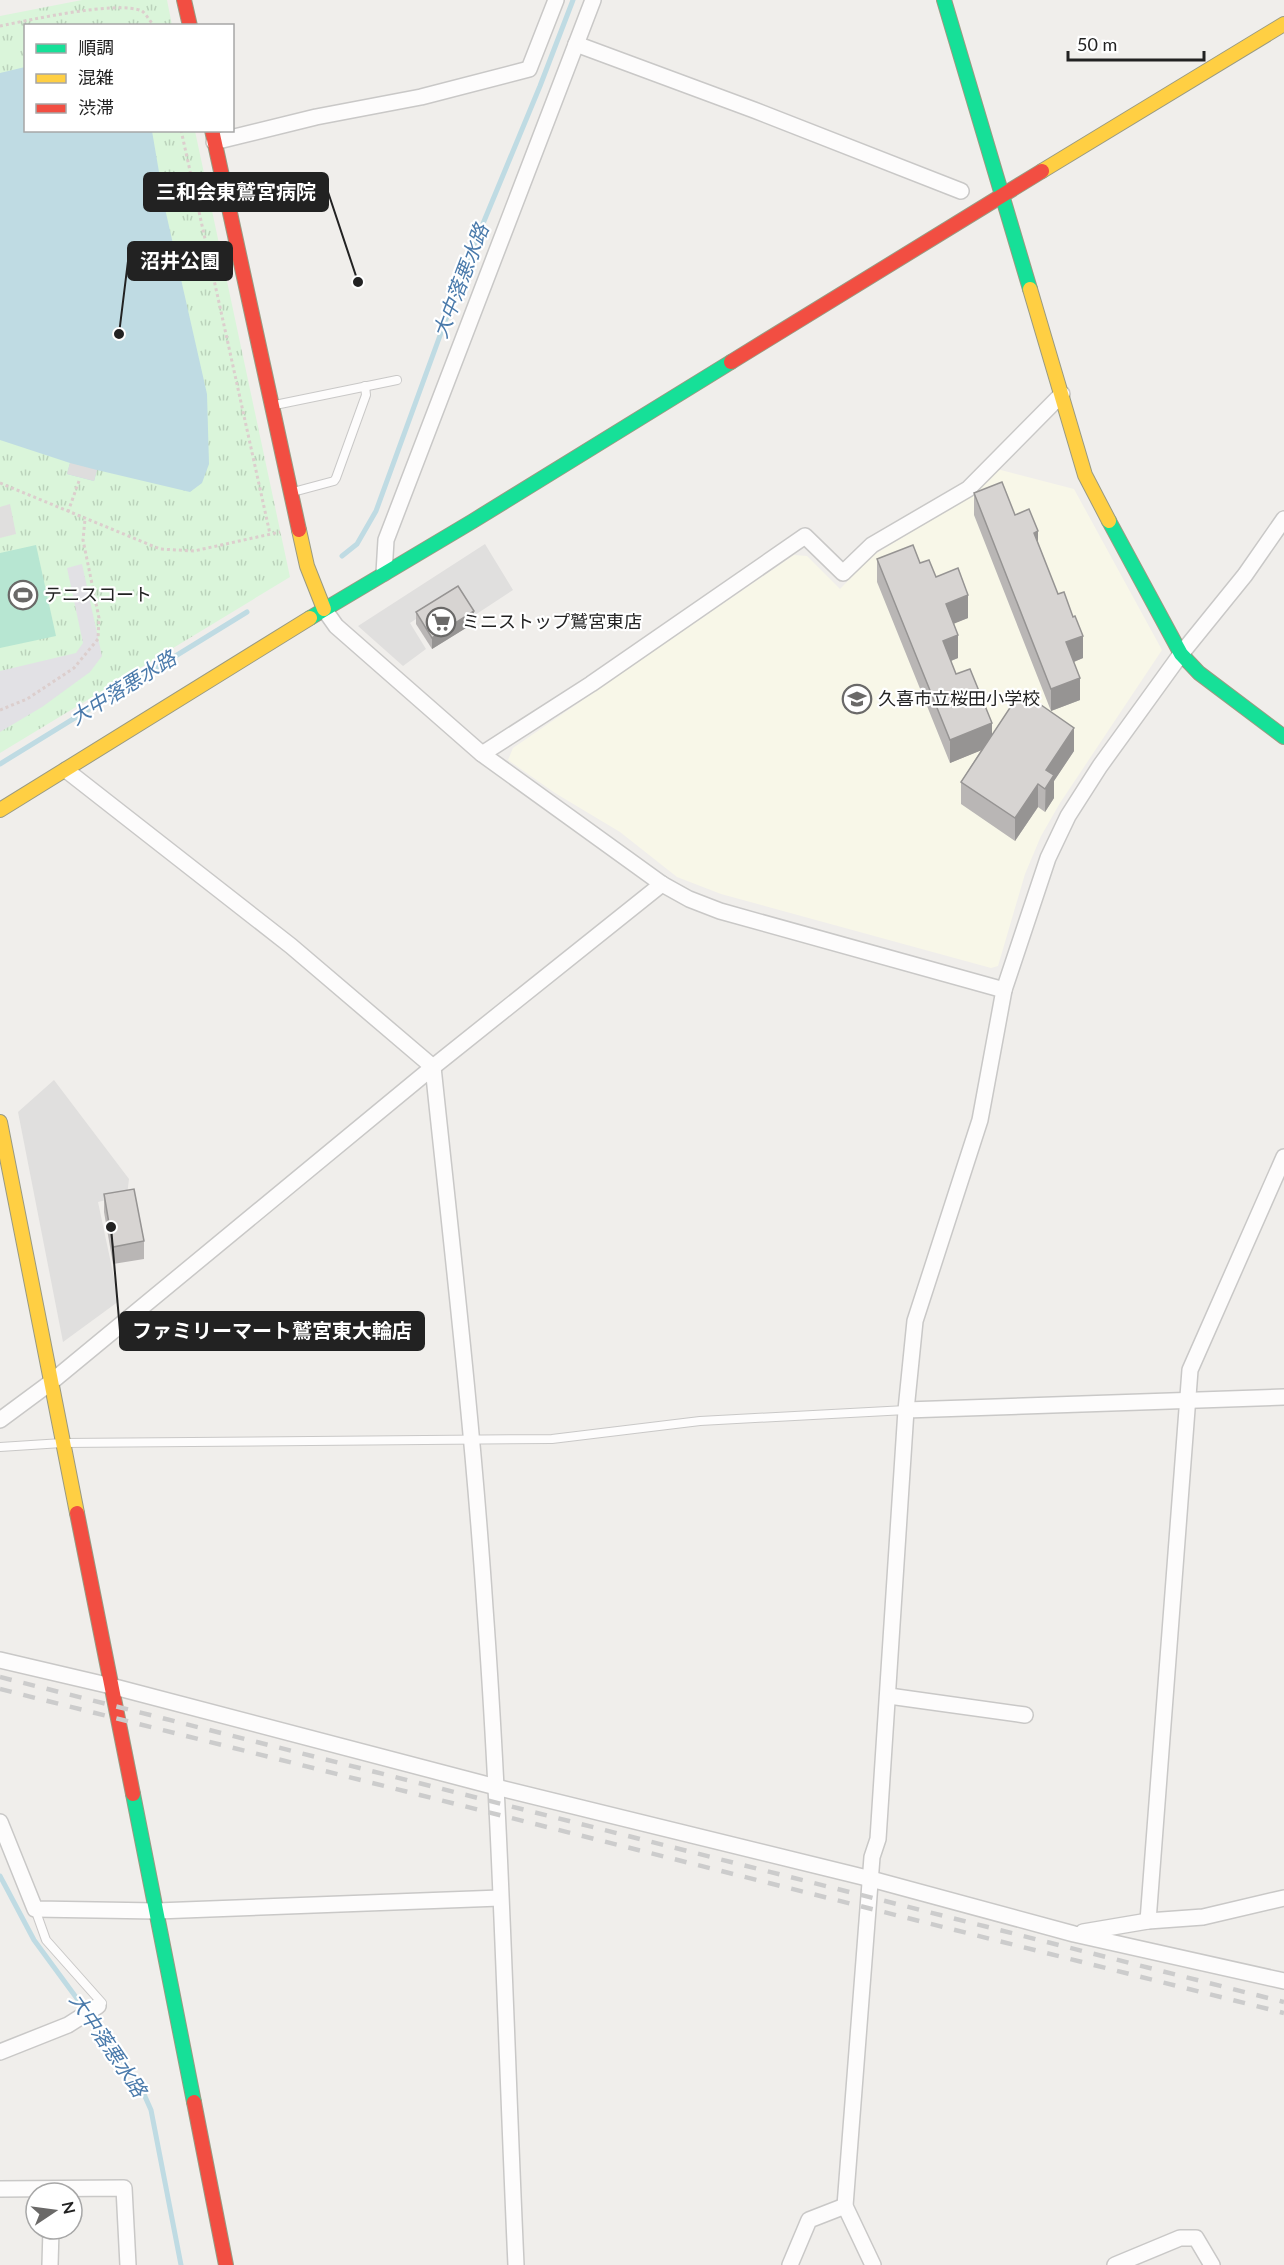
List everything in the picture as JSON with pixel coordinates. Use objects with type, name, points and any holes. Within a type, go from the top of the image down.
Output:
[{"type":"street","points":[[184,0],[190,24]]},
{"type":"street","points":[[556,0],[530,69],[421,97],[213,136],[308,566],[324,609],[336,626],[482,754],[662,884],[689,899],[720,910],[1004,990]]},
{"type":"street","points":[[384,573],[386,540],[594,0]]},
{"type":"street","points":[[944,0],[1085,475],[1181,654],[1199,673],[1284,737]]},
{"type":"street","points":[[0,810],[324,609],[474,521],[1284,24]]},
{"type":"street","points":[[576,44],[754,110],[961,191]]},
{"type":"street","points":[[482,754],[591,684],[805,536],[843,573],[872,545],[968,489],[1062,394]]},
{"type":"street","points":[[873,2265],[845,2206],[872,1857],[878,1839],[906,1410],[915,1321],[980,1120],[1004,990],[1056,839],[1100,766],[1181,654],[1252,566],[1284,519]]},
{"type":"street","points":[[66,770],[291,946],[433,1067],[472,1439],[486,1609],[496,1787],[516,2265]]},
{"type":"street","points":[[0,1420],[50,1383],[433,1067],[662,884]]},
{"type":"street","points":[[0,1122],[226,2265]]},
{"type":"street","points":[[1148,1921],[1190,1370],[1199,1344],[1284,1157]]},
{"type":"street","points":[[906,1410],[1284,1397]]},
{"type":"street","points":[[0,1660],[111,1686],[496,1787],[871,1879],[1074,1934],[1284,1981]]},
{"type":"street","points":[[889,1696],[1025,1714]]},
{"type":"street","points":[[0,1822],[35,1909],[157,1911],[500,1898]]},
{"type":"street","points":[[1074,1934],[1148,1921],[1203,1917],[1284,1898]]},
{"type":"street","points":[[0,2052],[77,2019],[98,2006]]},
{"type":"street","points":[[84,2190],[124,2188],[128,2265]]},
{"type":"street","points":[[0,2189],[24,2190]]},
{"type":"street","points":[[790,2265],[809,2220],[845,2206]]},
{"type":"street","points":[[1115,2265],[1180,2238],[1196,2238],[1212,2265]]},
{"type":"street","points":[[50,2265],[51,2241]]},
{"type":"lane","points":[[272,406],[397,380]]},
{"type":"lane","points":[[291,492],[334,481],[366,395],[365,386]]},
{"type":"lane","points":[[0,1447],[62,1443],[552,1439],[700,1421],[906,1410]]},
{"type":"lane","points":[[35,1909],[46,1940],[102,2004],[98,2006]]},
{"type":"path","points":[[0,26],[98,5],[121,5],[141,10],[152,24]]},
{"type":"path","points":[[181,132],[270,534]]},
{"type":"path","points":[[68,512],[80,478]]},
{"type":"path","points":[[0,483],[160,549],[194,552],[286,531]]},
{"type":"path","points":[[0,710],[27,699],[74,668],[98,639],[99,618],[83,540],[86,519]]},
{"type":"shaded area","name":"久喜市立桜田小学校","points":[[997,469],[1074,489],[1162,650],[1060,803],[1041,836],[1025,874],[998,966],[991,968],[721,894],[677,877],[620,832],[555,793],[508,760],[513,748],[794,555],[807,556],[840,589],[872,556],[972,495]]},
{"type":"shaded area","points":[[10,504],[16,534],[0,538],[0,507]]},
{"type":"shaded area","points":[[485,544],[513,590],[475,615],[458,591],[410,623],[426,649],[403,666],[358,626]]},
{"type":"shaded area","points":[[82,564],[102,656],[90,672],[42,707],[0,732],[0,671],[76,653],[83,643],[67,568]]},
{"type":"shaded area","points":[[54,1080],[129,1179],[127,1195],[98,1202],[119,1301],[63,1342],[18,1112]]},
{"type":"green space","points":[[82,0],[167,0],[172,24],[24,24],[24,132],[195,132],[290,577],[0,753],[0,16]]},
{"type":"green space","name":"テニスコート","points":[[36,545],[56,636],[0,648],[0,553]]},
{"type":"water","points":[[24,67],[24,132],[152,132],[166,213],[207,394],[209,464],[202,483],[190,492],[97,470],[94,481],[67,474],[70,463],[0,440],[0,73]]},
{"type":"pier","points":[[70,463],[97,470],[94,481],[67,474]]},
{"type":"building","points":[[1002,482],[1015,515],[1029,509],[1038,531],[1034,533],[1058,594],[1064,592],[1083,636],[1066,642],[1080,678],[1051,689],[974,493]]},
{"type":"building","points":[[913,545],[920,563],[929,560],[936,577],[958,568],[968,595],[946,604],[958,635],[943,641],[956,674],[970,669],[992,723],[950,740],[877,559]]},
{"type":"building","points":[[458,586],[474,611],[432,638],[416,612]]},
{"type":"building","points":[[1021,691],[1074,728],[1046,770],[1054,775],[1045,789],[1038,784],[1015,818],[961,782]]},
{"type":"building","points":[[134,1189],[144,1241],[113,1247],[104,1194]]},
{"type":"waterway","name":"大中落悪水路","points":[[342,556],[357,544],[376,511],[465,267],[573,0]]},
{"type":"waterway","name":"大中落悪水路","points":[[0,764],[247,612]]},
{"type":"waterway","name":"大中落悪水路","points":[[0,1876],[34,1940],[139,2083],[151,2110],[181,2265]]},
{"type":"railway","points":[[0,1677],[1284,2002]]},
{"type":"railway","points":[[0,1689],[1284,2013]]},
{"type":"traffic: fast","points":[[944,0],[1030,289]]},
{"type":"traffic: fast","points":[[310,618],[473,521],[731,362]]},
{"type":"traffic: fast","points":[[1109,521],[1181,654],[1199,673],[1284,737]]},
{"type":"traffic: fast","points":[[133,1794],[194,2102]]},
{"type":"traffic: slow","points":[[1042,171],[1284,24]]},
{"type":"traffic: slow","points":[[1030,289],[1085,475],[1109,521]]},
{"type":"traffic: slow","points":[[299,530],[307,566],[324,609]]},
{"type":"traffic: slow","points":[[0,810],[310,618]]},
{"type":"traffic: slow","points":[[0,1122],[77,1513]]},
{"type":"traffic: jam","points":[[184,0],[190,24]]},
{"type":"traffic: jam","points":[[212,132],[299,530]]},
{"type":"traffic: jam","points":[[731,362],[1042,171]]},
{"type":"traffic: jam","points":[[77,1513],[133,1794]]},
{"type":"traffic: jam","points":[[194,2102],[226,2265]]},
{"type":"place","name":"三和会東鷲宮病院","points":[[358,282]]},
{"type":"place","name":"沼井公園","points":[[119,334]]},
{"type":"place","name":"テニスコート","points":[[23,595]]},
{"type":"place","name":"ミニストップ鷲宮東店","points":[[441,622]]},
{"type":"place","name":"久喜市立桜田小学校","points":[[857,699]]},
{"type":"place","name":"ファミリーマート鷲宮東大輪店","points":[[111,1227]]}]
